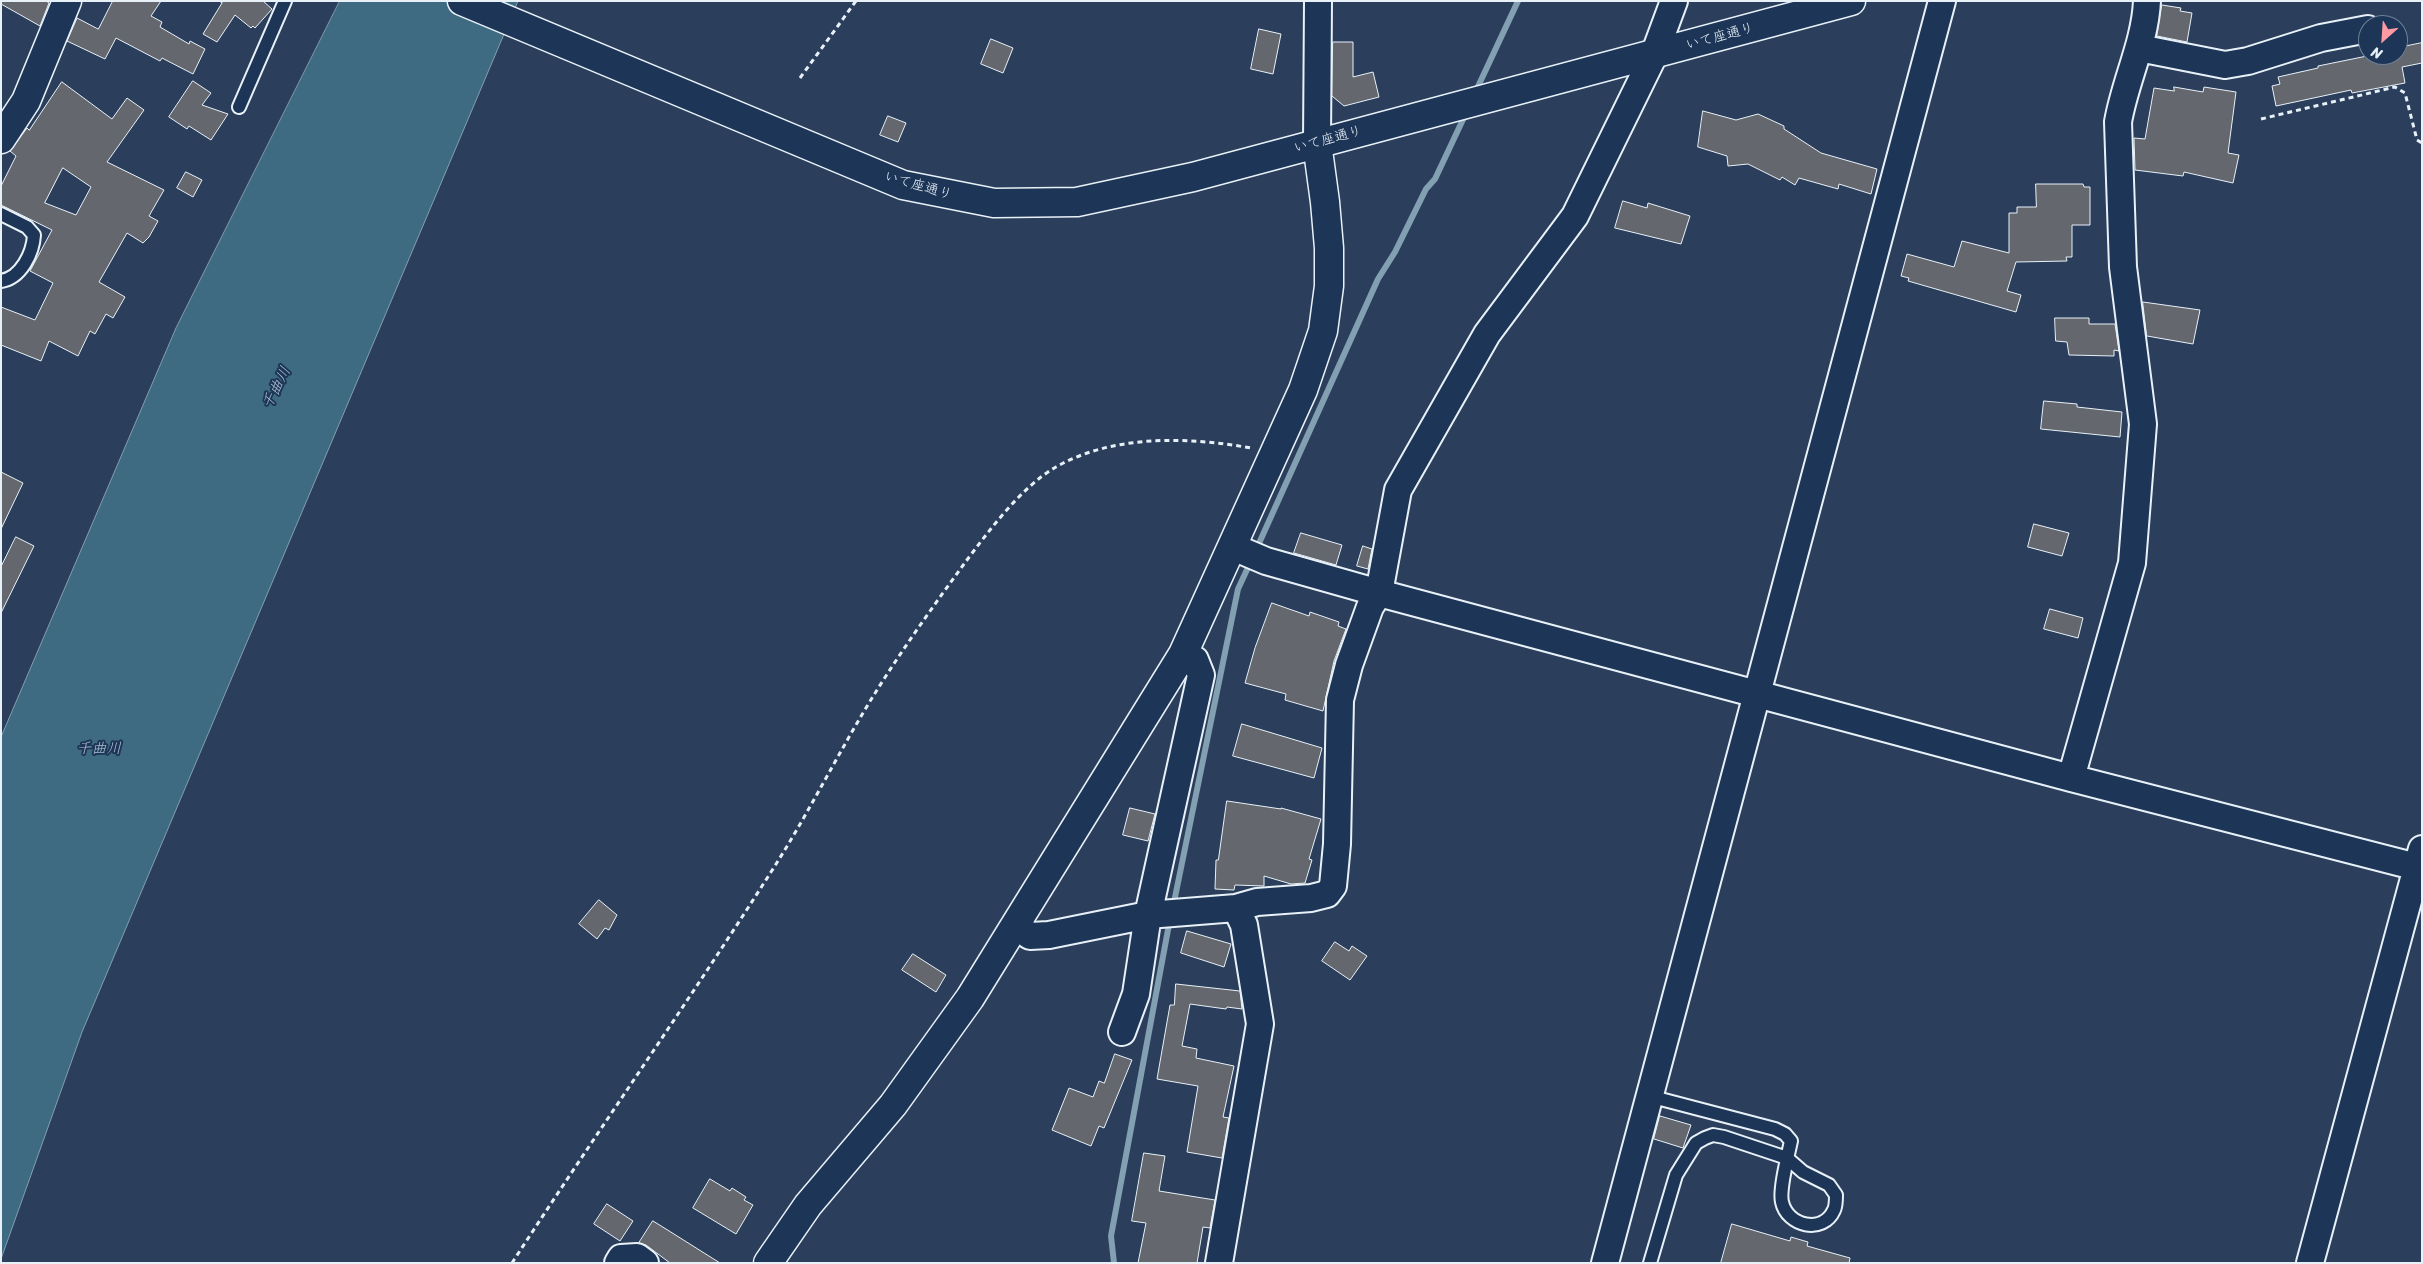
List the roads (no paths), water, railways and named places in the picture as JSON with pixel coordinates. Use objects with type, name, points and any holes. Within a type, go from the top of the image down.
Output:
[{"type":"street","points":[[1,139],[26,101],[67,1]]},
{"type":"street","name":"いて座通り","points":[[462,1],[903,185],[994,204],[1077,202],[1193,177],[1851,1]]},
{"type":"street","points":[[768,1263],[808,1205],[893,1105],[932,1052],[1016,926],[1183,654],[1248,554],[1274,452],[1303,390],[1323,331],[1329,286],[1325,202],[1317,143],[1318,1]]},
{"type":"street","points":[[1016,926],[1030,936],[1049,935],[1164,914],[1236,908],[1257,902],[1311,898],[1327,894],[1333,886],[1337,844],[1340,700],[1352,656],[1370,607],[1379,593],[1398,490],[1487,334],[1575,216],[1654,55],[1674,1]]},
{"type":"street","points":[[1605,1263],[1942,1]]},
{"type":"street","points":[[2071,778],[2132,563],[2143,424],[2123,267],[2118,122],[2121,102],[2146,21],[2147,1]]},
{"type":"street","points":[[2139,48],[2226,65],[2248,61],[2321,38],[2358,31]]},
{"type":"street","points":[[1248,554],[1379,593],[2071,778],[2419,858],[2310,1263]]},
{"type":"street","points":[[1122,1032],[1164,914],[1201,675],[1195,660],[1183,654]]},
{"type":"street","points":[[1219,1263],[1260,1024],[1244,924],[1236,908]]},
{"type":"street","points":[[618,1263],[621,1258],[636,1257],[645,1263]]},
{"type":"lane","points":[[239,107],[284,1]]},
{"type":"lane","points":[[1,214],[27,227],[34,235],[34,245],[17,274],[1,281]]},
{"type":"lane","points":[[1649,1096],[1775,1128],[1785,1134],[1790,1141],[1787,1158],[1782,1201],[1786,1214],[1798,1223],[1810,1226],[1820,1224],[1834,1210],[1836,1195],[1829,1185],[1803,1172],[1787,1158],[1724,1137],[1712,1135],[1696,1143],[1676,1175],[1650,1263]]},
{"type":"water","name":"千曲川","points":[[340,1],[518,1],[82,1032],[1,1259],[1,737],[176,328]]},
{"type":"waterway","points":[[1475,93],[1518,1]]},
{"type":"waterway","points":[[1256,550],[1378,279],[1395,252],[1426,189],[1435,179],[1467,111]]},
{"type":"waterway","points":[[1173,907],[1238,589],[1251,561]]},
{"type":"waterway","points":[[1114,1263],[1111,1236],[1170,919]]}]
